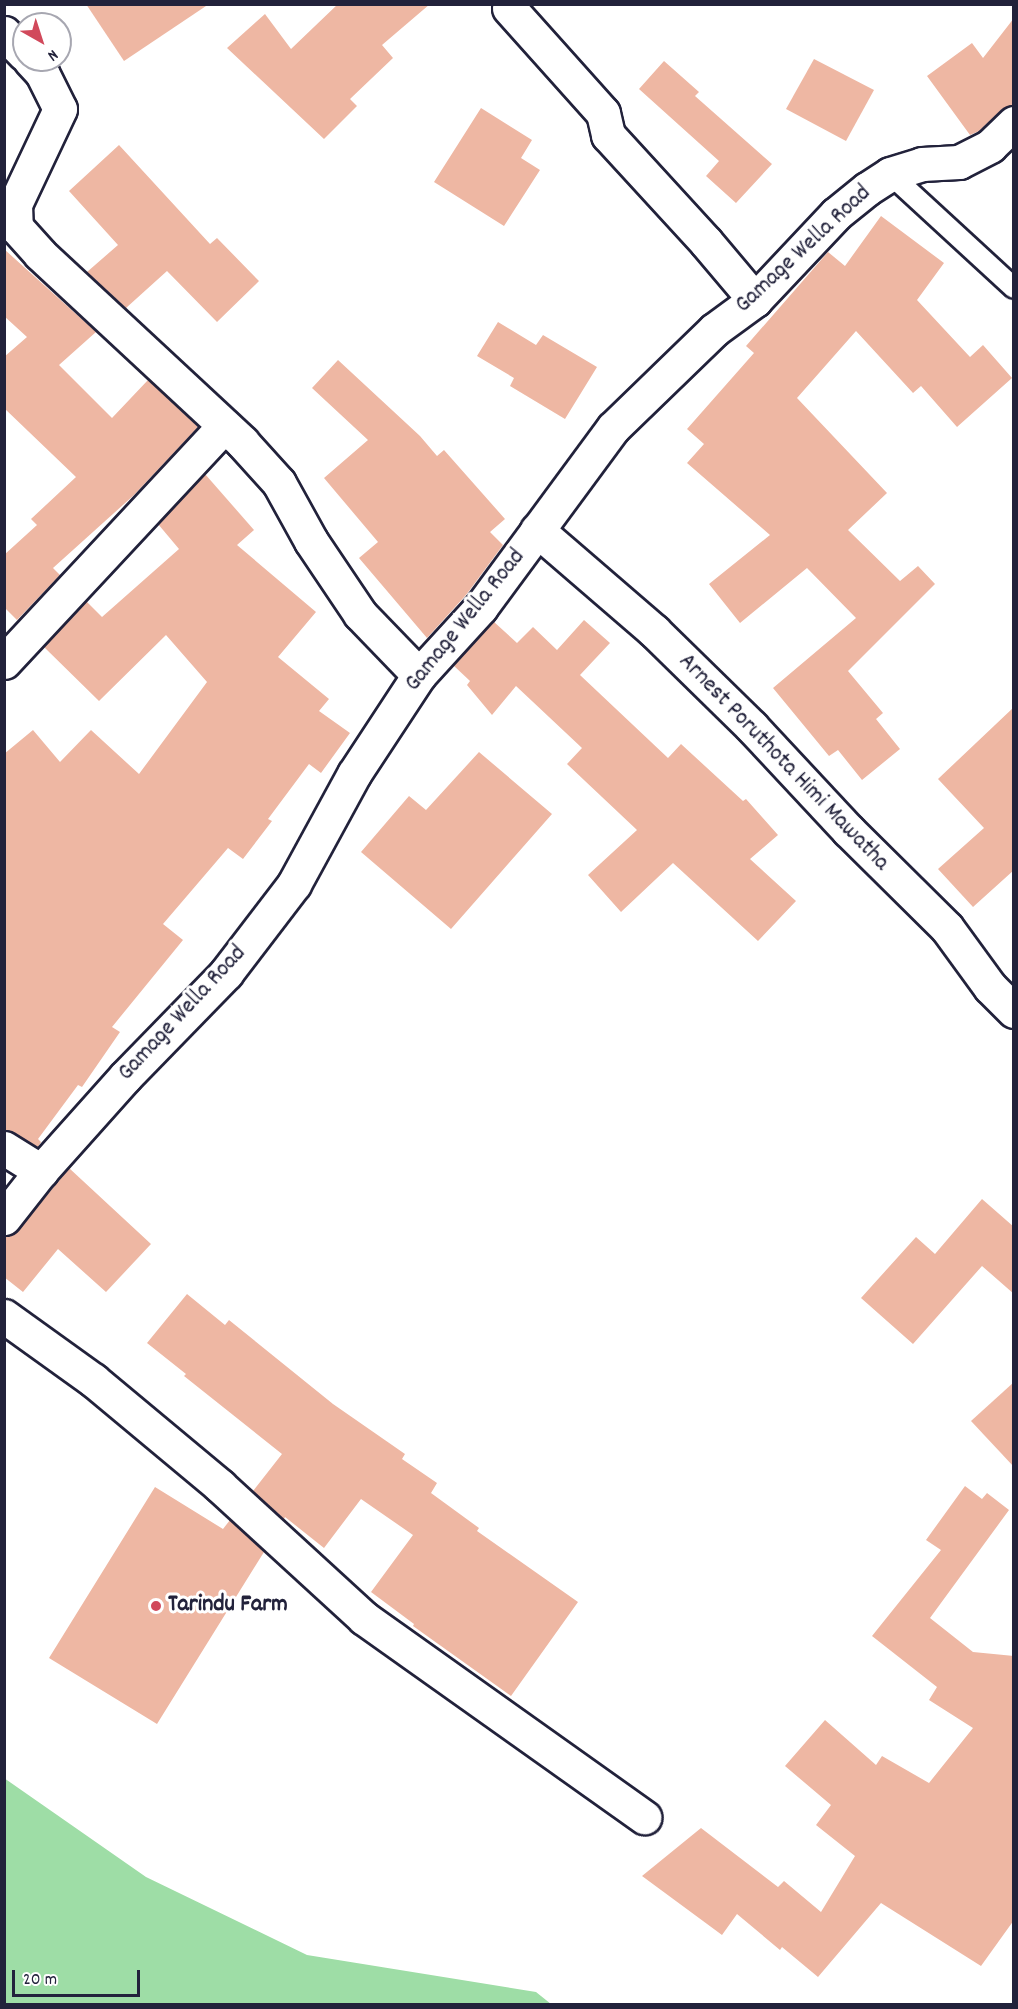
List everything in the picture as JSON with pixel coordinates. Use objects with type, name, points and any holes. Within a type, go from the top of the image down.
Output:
[{"type":"street","points":[[509,8],[603,113],[608,135],[706,242],[755,300]]},
{"type":"street","points":[[41,72],[60,109],[15,204],[16,227],[40,254],[224,426],[279,483],[311,541],[360,614],[419,675]]},
{"type":"street","name":"Gamage Wella Road","points":[[4,1218],[41,1171],[126,1076],[226,973],[294,884],[354,774],[419,675],[481,607],[613,428],[714,330],[755,300],[836,214],[890,174],[922,164],[959,162],[990,146],[1014,123]]},
{"type":"street","points":[[4,662],[224,426]]},
{"type":"street","name":"Arnest Poruthota Himi Mawatha","points":[[537,530],[654,631],[752,727],[848,830],[947,928],[990,987],[1013,1011]]},
{"type":"street","points":[[4,1148],[41,1171]]},
{"type":"street","points":[[4,1316],[93,1380],[211,1479],[364,1618],[644,1817]]},
{"type":"lane","points":[[890,174],[1014,288]]},
{"type":"green space","points":[[4,1778],[146,1877],[307,1955],[536,1992],[551,2004],[5,2004]]},
{"type":"building","points":[[86,4],[209,4],[124,61]]},
{"type":"building","points":[[338,4],[430,4],[382,45],[393,58],[350,99],[357,106],[324,139],[227,48],[265,14],[291,49]]},
{"type":"building","points":[[1014,18],[1014,105],[1002,109],[979,131],[970,135],[927,76],[972,43],[983,58]]},
{"type":"building","points":[[814,59],[874,90],[846,141],[786,109]]},
{"type":"building","points":[[664,61],[699,92],[695,96],[772,164],[736,203],[706,176],[719,161],[639,89]]},
{"type":"building","points":[[481,108],[532,140],[521,158],[540,170],[504,226],[434,182]]},
{"type":"building","points":[[119,145],[210,244],[217,238],[259,281],[217,322],[167,271],[126,308],[87,272],[118,245],[69,191]]},
{"type":"building","points":[[881,216],[944,263],[917,300],[970,357],[983,345],[1012,378],[957,427],[921,386],[913,393],[856,331],[797,398],[887,493],[848,530],[900,581],[918,566],[935,584],[848,671],[883,713],[876,719],[900,749],[862,780],[838,750],[829,756],[773,688],[856,618],[807,568],[740,623],[709,584],[770,535],[687,463],[704,444],[687,429],[754,353],[746,346],[828,252],[845,266]]},
{"type":"building","points":[[4,249],[96,332],[59,365],[112,418],[148,380],[198,427],[134,495],[53,568],[60,575],[17,620],[4,607],[4,555],[37,525],[31,519],[76,477],[4,408],[4,357],[27,337],[4,316]]},
{"type":"building","points":[[498,322],[536,345],[543,335],[597,367],[565,419],[510,386],[514,378],[477,356]]},
{"type":"building","points":[[338,360],[420,436],[437,456],[444,450],[505,519],[490,532],[503,545],[466,595],[427,638],[359,558],[378,542],[324,478],[368,440],[312,388]]},
{"type":"building","points":[[205,474],[254,530],[237,545],[316,612],[278,657],[329,699],[319,711],[350,733],[321,773],[309,764],[268,819],[272,821],[243,859],[228,848],[163,924],[183,940],[112,1027],[120,1032],[82,1087],[78,1085],[38,1139],[41,1142],[38,1147],[4,1129],[4,754],[33,730],[60,762],[91,730],[139,774],[207,682],[166,635],[99,701],[44,647],[86,601],[102,617],[179,549],[158,524]]},
{"type":"building","points":[[584,620],[610,643],[580,675],[668,758],[681,744],[743,801],[746,799],[778,835],[750,859],[796,901],[758,941],[673,863],[621,912],[588,875],[637,830],[567,764],[582,748],[516,686],[492,715],[467,685],[470,681],[453,665],[493,621],[517,643],[533,627],[557,650]]},
{"type":"building","points":[[1014,707],[1014,870],[973,907],[938,869],[984,828],[938,779]]},
{"type":"building","points":[[479,752],[552,814],[451,929],[361,852],[409,796],[426,810]]},
{"type":"building","points":[[69,1168],[151,1244],[106,1292],[58,1249],[23,1292],[4,1277],[4,1236],[19,1230]]},
{"type":"building","points":[[982,1199],[1014,1227],[1014,1294],[982,1266],[913,1344],[861,1298],[916,1237],[935,1254]]},
{"type":"building","points":[[187,1294],[225,1325],[229,1320],[333,1404],[405,1454],[402,1459],[437,1483],[431,1493],[479,1528],[477,1531],[578,1602],[511,1696],[413,1626],[414,1624],[371,1592],[413,1535],[361,1499],[324,1548],[285,1517],[284,1519],[253,1491],[282,1454],[184,1376],[186,1374],[147,1343]]},
{"type":"building","points":[[1014,1382],[1014,1467],[971,1421]]},
{"type":"building","points":[[965,1486],[982,1499],[987,1493],[1009,1510],[930,1618],[973,1652],[1014,1656],[1014,1920],[981,1966],[881,1903],[818,1977],[782,1947],[780,1950],[737,1914],[722,1935],[642,1876],[701,1828],[778,1887],[784,1881],[821,1912],[855,1856],[816,1825],[831,1805],[785,1766],[825,1720],[876,1765],[882,1756],[929,1783],[973,1728],[929,1700],[937,1687],[872,1636],[941,1550],[926,1540]]},
{"type":"building","name":"Tarindu Farm","points":[[155,1487],[223,1529],[230,1520],[264,1552],[157,1724],[49,1658]]},
{"type":"place","name":"Tarindu Farm","points":[[156,1606]]}]
